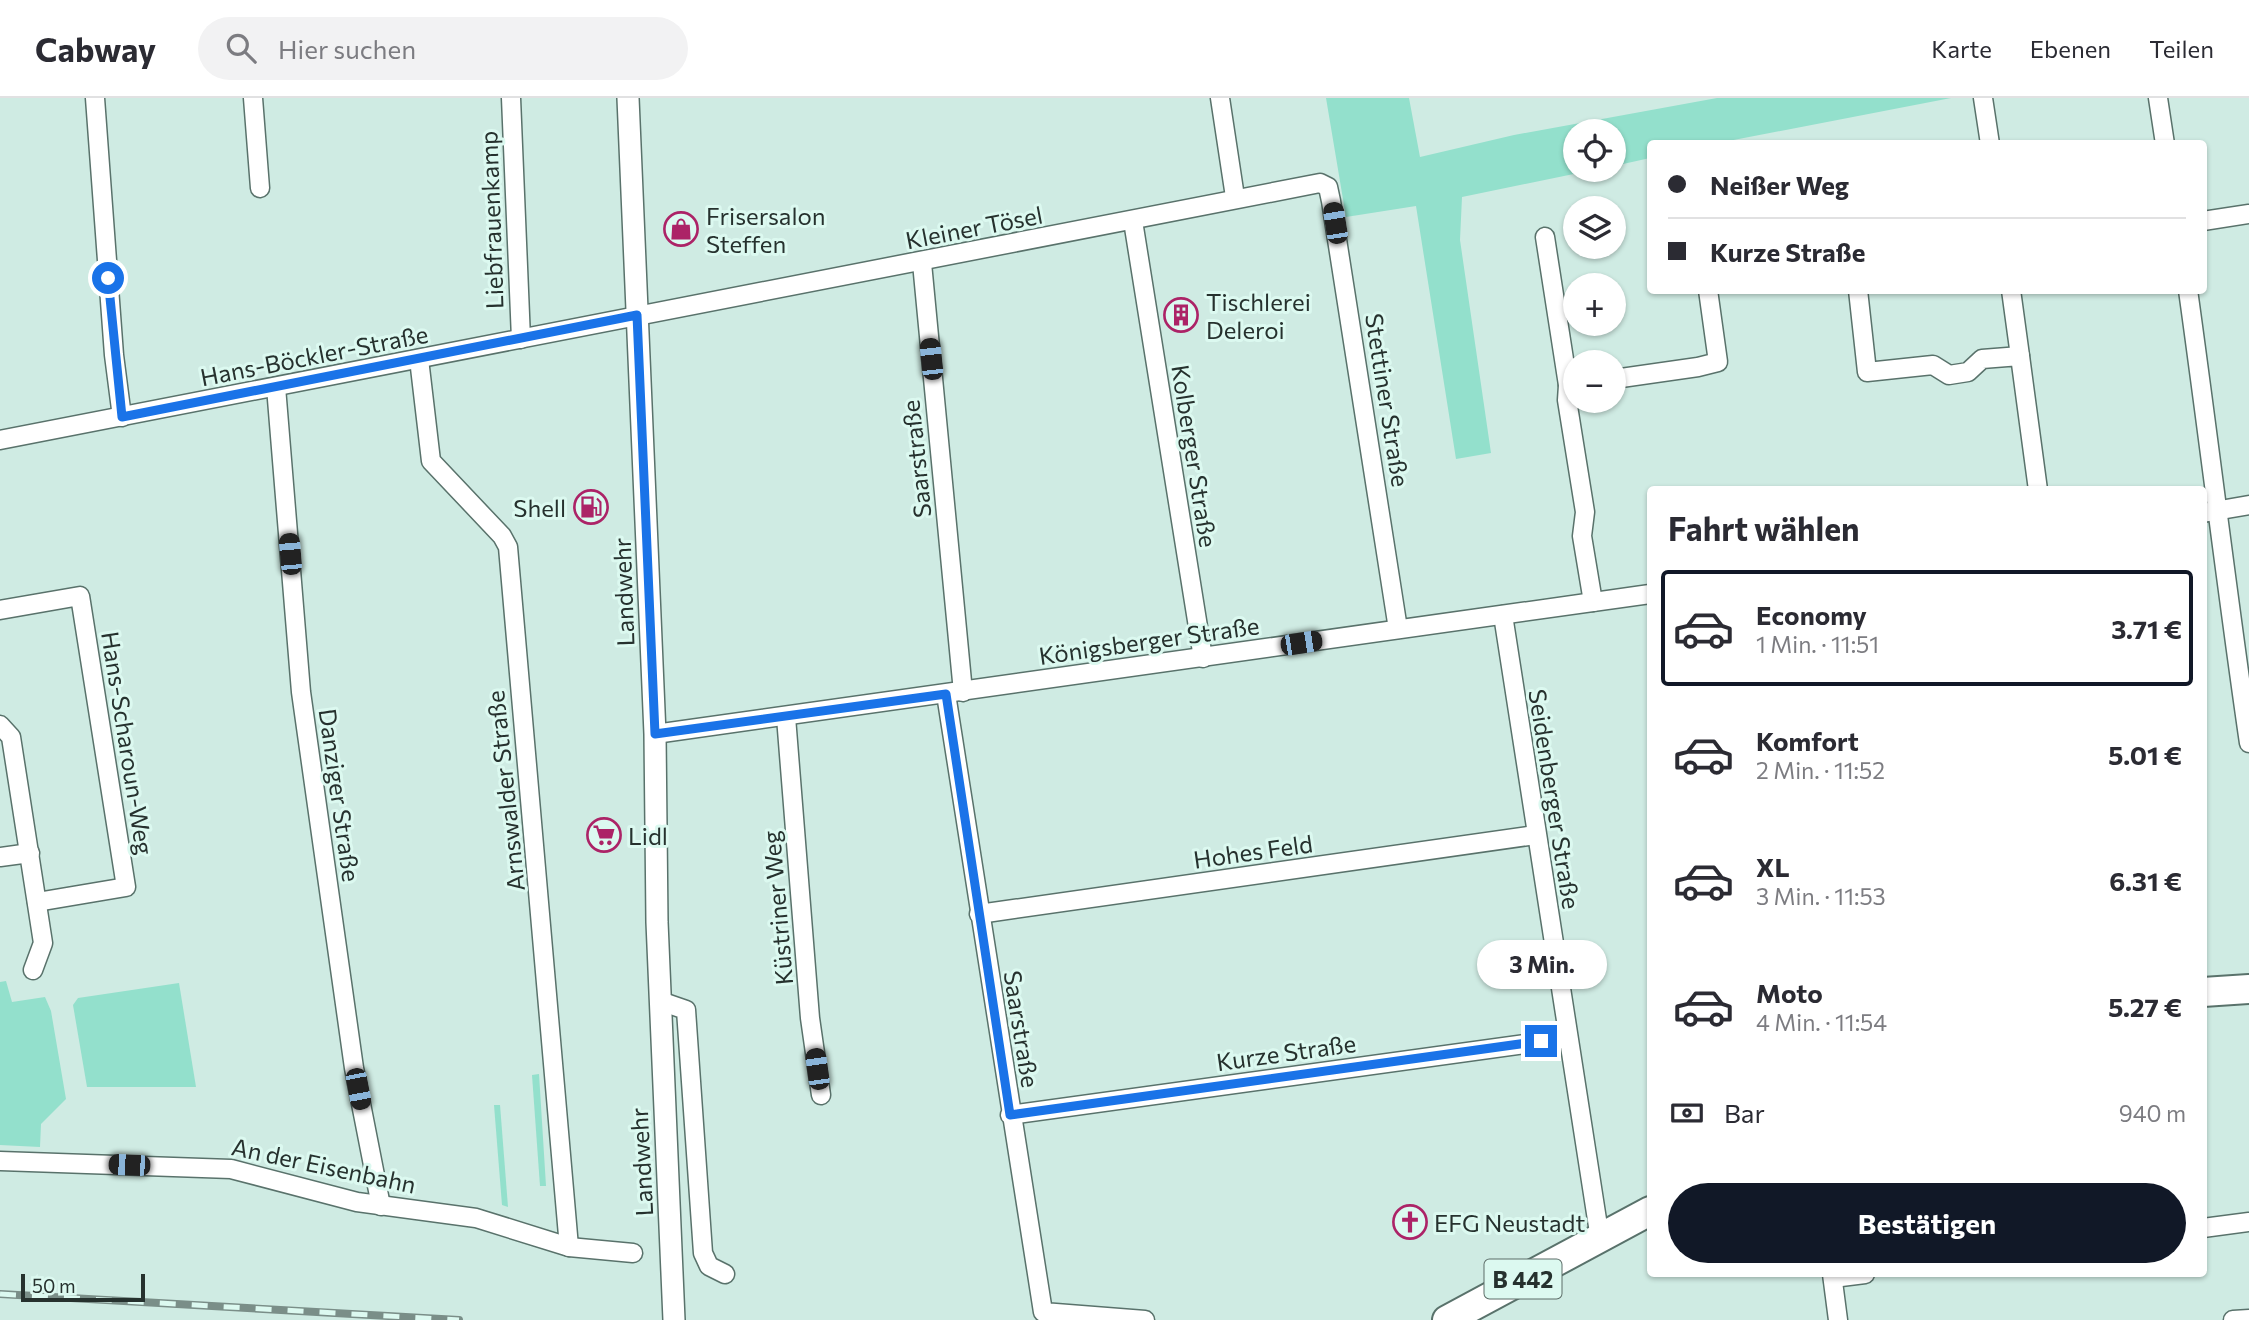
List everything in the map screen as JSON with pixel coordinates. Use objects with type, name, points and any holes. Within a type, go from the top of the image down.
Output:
[{"type":"main road","points":[[2207,992],[2249,989]]},
{"type":"main road","name":"B 442","points":[[1447,1320],[1647,1213]]},
{"type":"street","points":[[95,98],[114,355],[122,417]]},
{"type":"street","points":[[253,98],[260,188]]},
{"type":"street","name":"Liebfrauenkamp","points":[[511,98],[521,339]]},
{"type":"street","name":"Landwehr","points":[[628,98],[655,734],[660,1001],[674,1320]]},
{"type":"street","points":[[1220,98],[1235,197]]},
{"type":"street","points":[[1983,98],[1989,140]]},
{"type":"street","points":[[2158,98],[2164,140]]},
{"type":"street","name":"Kleiner Tösel","points":[[637,315],[922,263],[1235,197],[1320,183]]},
{"type":"street","name":"Stettiner Straße","points":[[1320,183],[1328,187],[1331,201],[1398,629]]},
{"type":"street","points":[[2207,220],[2249,214]]},
{"type":"street","name":"Kolberger Straße","points":[[1133,220],[1203,658]]},
{"type":"street","points":[[1545,237],[1565,350]]},
{"type":"street","name":"Saarstraße","points":[[922,263],[954,693],[979,914],[1043,1311],[1145,1320]]},
{"type":"street","points":[[1626,377],[1718,362],[1709,294]]},
{"type":"street","points":[[1858,294],[1867,372],[1933,365],[1950,375],[1968,372],[1982,359],[2020,356]]},
{"type":"street","points":[[2012,294],[2037,486]]},
{"type":"street","points":[[2188,294],[2211,512],[2218,530],[2249,743]]},
{"type":"street","name":"Hans-Böckler-Straße","points":[[0,440],[637,315]]},
{"type":"street","name":"Arnswalder Straße","points":[[419,359],[431,461],[502,536],[508,547],[569,1247]]},
{"type":"street","name":"Danziger Straße","points":[[276,387],[301,692],[350,1042],[381,1206]]},
{"type":"street","points":[[1574,413],[1585,512],[1582,536],[1593,602]]},
{"type":"street","points":[[2211,512],[2249,505]]},
{"type":"street","name":"Königsberger Straße","points":[[655,734],[786,718],[1647,594]]},
{"type":"street","name":"Hans-Scharoun-Weg","points":[[0,611],[80,596],[126,887],[37,902]]},
{"type":"street","name":"Seidenberger Straße","points":[[1503,615],[1535,835],[1600,1239]]},
{"type":"street","name":"Küstriner Weg","points":[[786,718],[810,1018],[821,1095]]},
{"type":"street","points":[[0,725],[11,737],[43,943],[33,970]]},
{"type":"street","name":"Hohes Feld","points":[[979,914],[1535,835]]},
{"type":"street","points":[[0,857],[30,853]]},
{"type":"street","points":[[660,1001],[686,1010],[703,1253],[709,1266],[725,1274]]},
{"type":"street","name":"Kurze Straße","points":[[1010,1115],[1568,1038]]},
{"type":"street","name":"An der Eisenbahn","points":[[0,1161],[231,1169],[381,1206],[476,1218],[569,1247],[633,1253]]},
{"type":"street","points":[[2207,1227],[2249,1222]]},
{"type":"street","points":[[1832,1277],[1838,1320]]},
{"type":"street","points":[[2233,1320],[2249,1319]]},
{"type":"green space","points":[[1326,98],[1409,98],[1420,157],[1563,126],[1563,176],[1462,197],[1460,240],[1491,453],[1456,459],[1416,206],[1346,217]]},
{"type":"green space","points":[[1717,98],[1951,98],[1734,140],[1647,140],[1647,159],[1626,163],[1626,119],[1602,119]]},
{"type":"green space","points":[[6,981],[12,1002],[45,997],[51,1011],[66,1099],[41,1124],[40,1147],[0,1145],[0,982]]},
{"type":"green space","points":[[179,983],[196,1087],[87,1087],[73,1005],[78,998]]},
{"type":"green space","points":[[539,1074],[546,1186],[540,1186],[532,1075]]},
{"type":"green space","points":[[494,1105],[500,1105],[508,1207],[502,1205]]},
{"type":"railway","points":[[0,1294],[459,1320]]},
{"type":"place","name":"Frisersalon Steffen","points":[[681,229]]},
{"type":"place","name":"Tischlerei Deleroi","points":[[1181,315]]},
{"type":"place","name":"Shell","points":[[591,507]]},
{"type":"place","name":"Lidl","points":[[604,835]]},
{"type":"place","name":"EFG Neustadt","points":[[1410,1222]]},
{"type":"route","points":[[108,278],[122,417],[637,315],[655,734],[946,694],[1010,1115],[1541,1041]]}]
